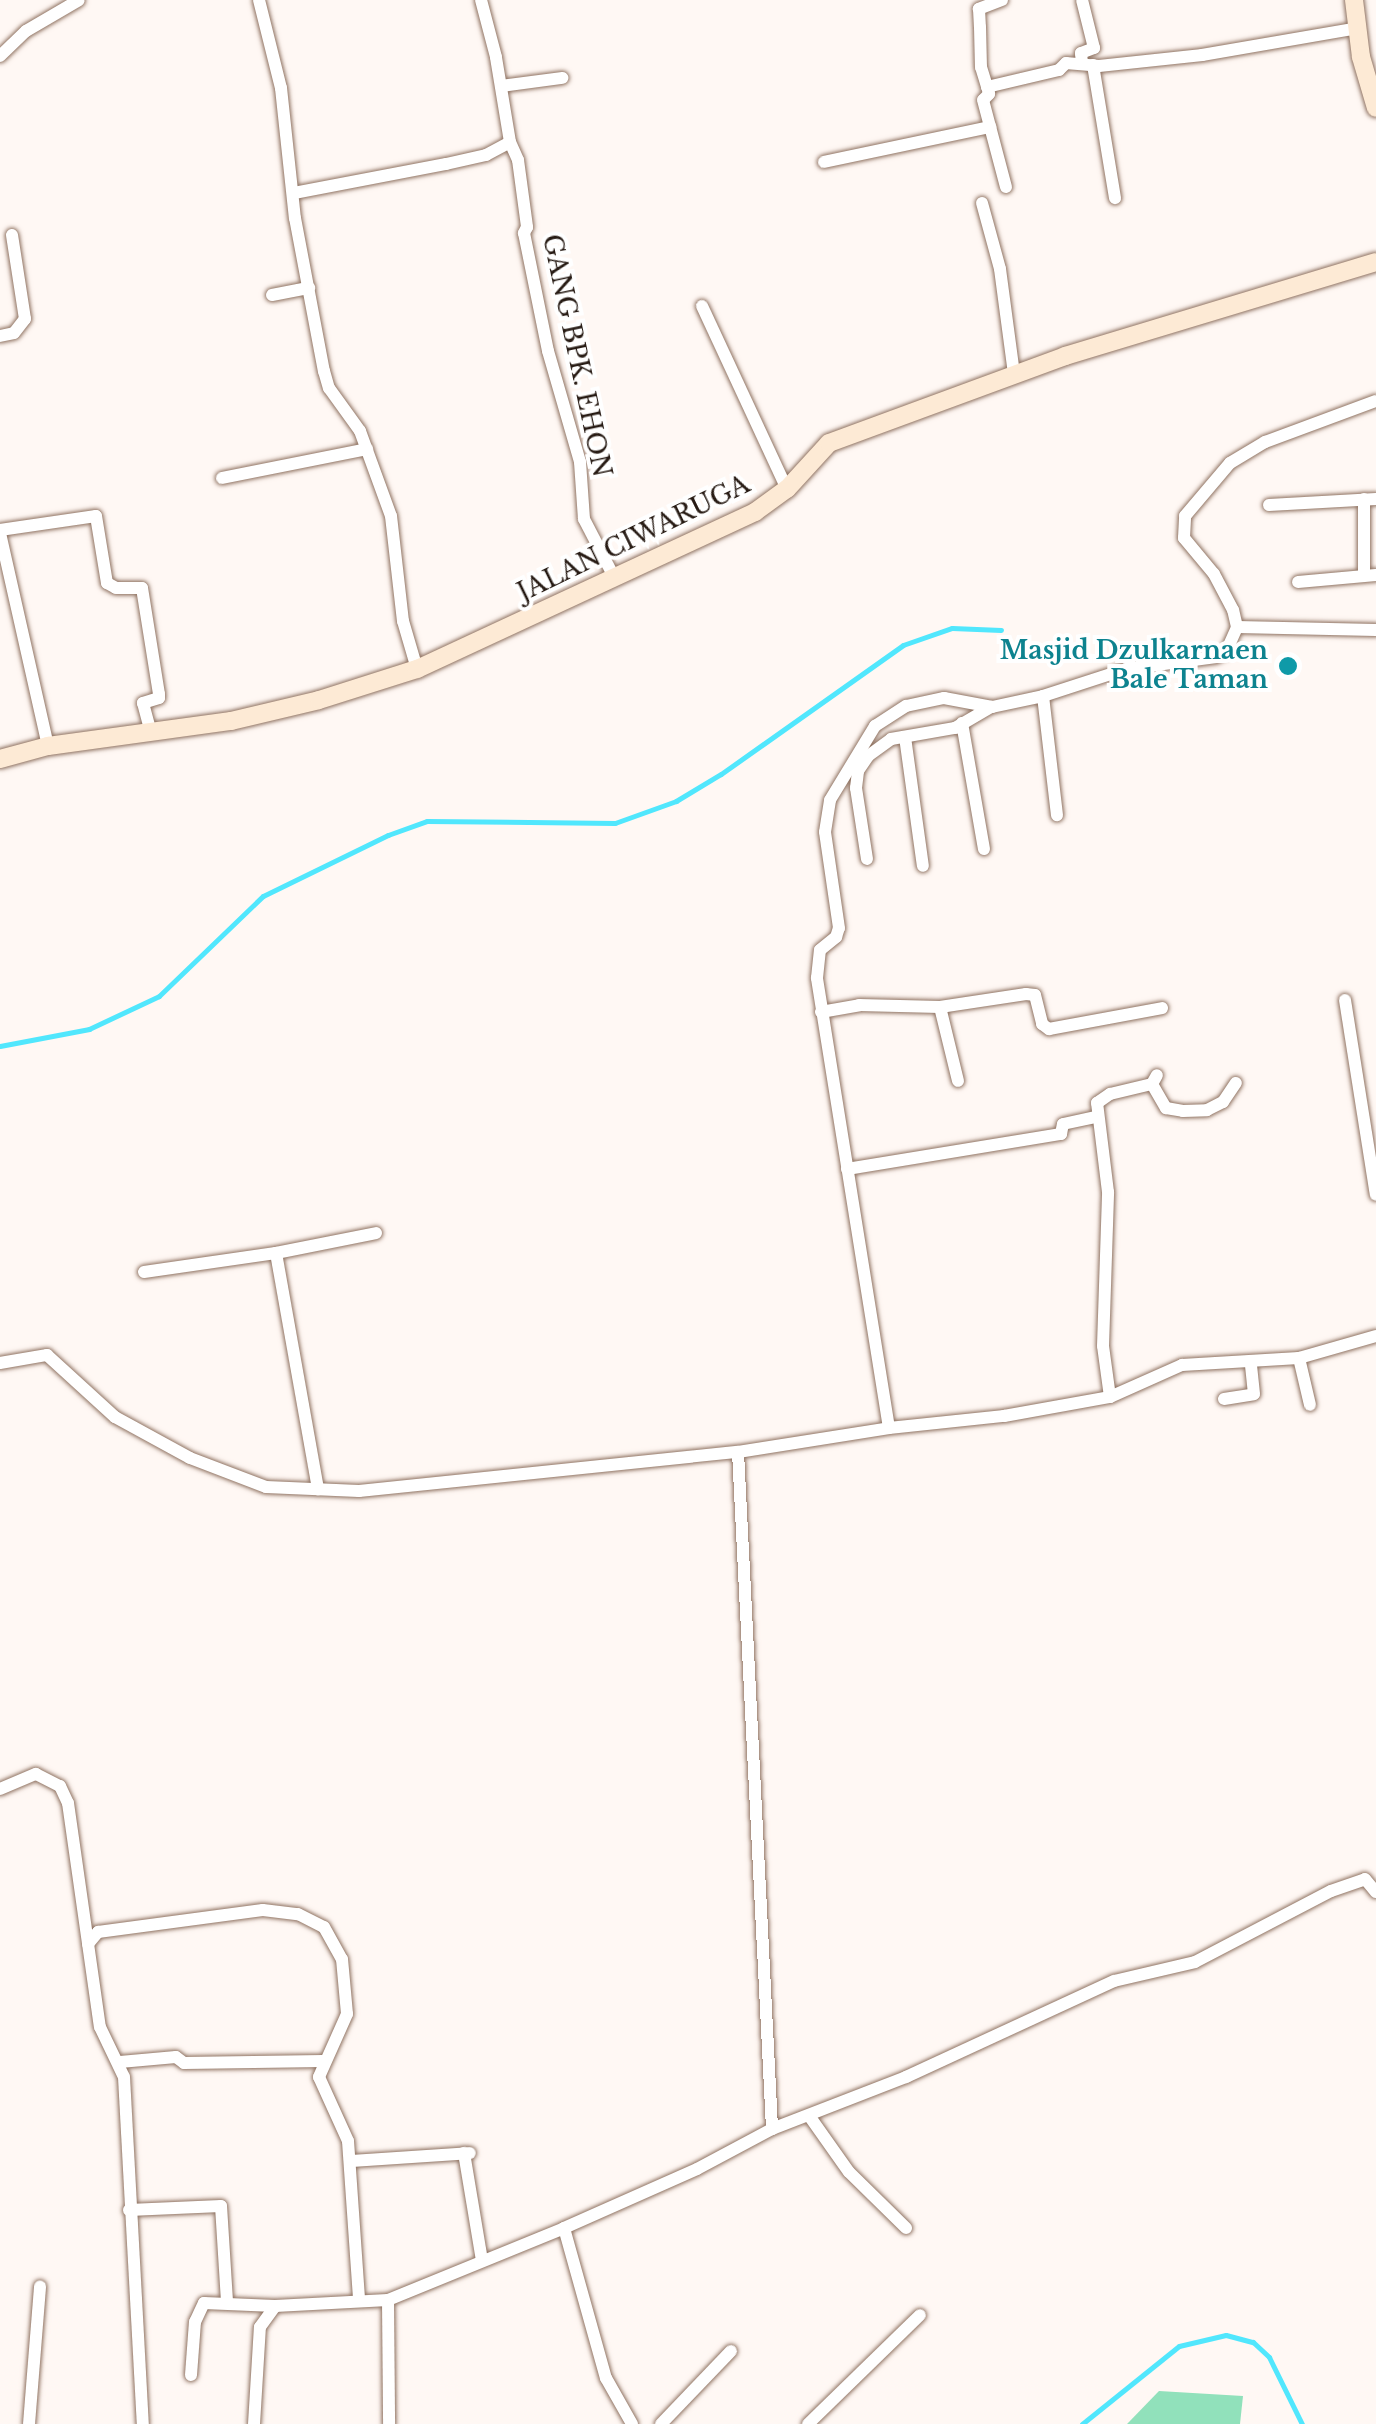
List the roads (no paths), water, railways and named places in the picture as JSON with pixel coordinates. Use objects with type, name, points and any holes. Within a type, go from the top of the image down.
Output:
[{"type":"street","points":[[0,56],[54,5],[79,0]]},
{"type":"street","points":[[259,0],[281,88],[294,193],[329,388],[360,431],[391,516],[402,622],[417,668]]},
{"type":"street","name":"GANG BPK. EHON","points":[[481,0],[502,86],[510,142],[518,160],[527,227],[524,233],[548,350],[580,462],[584,519],[613,576]]},
{"type":"street","points":[[1002,0],[979,9],[989,94],[983,100],[1006,187]]},
{"type":"street","points":[[1082,0],[1094,48],[1081,53],[1087,64],[1115,198]]},
{"type":"street","points":[[1354,0],[1358,28],[1369,56],[1376,108]]},
{"type":"street","points":[[987,87],[1087,64],[1202,55],[1358,28]]},
{"type":"street","points":[[502,86],[562,78]]},
{"type":"street","points":[[824,162],[990,128]]},
{"type":"street","points":[[294,193],[486,155],[510,142]]},
{"type":"street","points":[[982,203],[1000,270],[1014,374]]},
{"type":"street","points":[[0,336],[14,333],[26,319],[12,235]]},
{"type":"street","name":"JALAN CIWARUGA","points":[[0,759],[48,746],[232,721],[417,668],[755,512],[787,489],[829,443],[1014,374],[1376,262]]},
{"type":"street","points":[[272,294],[310,288]]},
{"type":"street","points":[[702,306],[787,489]]},
{"type":"street","points":[[867,859],[858,771],[878,746],[962,723],[992,707],[1043,696],[1126,669],[1216,657],[1232,644],[1237,627],[1214,574],[1184,538],[1185,516],[1230,463],[1265,442],[1376,401]]},
{"type":"street","points":[[222,478],[367,449]]},
{"type":"street","points":[[1269,504],[1370,499],[1370,575],[1298,582]]},
{"type":"street","points":[[48,746],[0,532],[96,516],[106,583],[116,588],[142,588],[159,694],[159,698],[144,702],[151,732]]},
{"type":"street","points":[[1237,627],[1376,630]]},
{"type":"street","points":[[1043,696],[1057,815]]},
{"type":"street","points":[[889,1428],[822,1012],[817,960],[839,928],[824,832],[830,800],[864,741],[891,713],[944,698],[992,707]]},
{"type":"street","points":[[962,723],[984,849]]},
{"type":"street","points":[[905,737],[923,866]]},
{"type":"street","points":[[822,1012],[859,1005],[940,1007],[1035,995],[1042,1024],[1049,1028],[1162,1008]]},
{"type":"street","points":[[1345,1000],[1376,1195]]},
{"type":"street","points":[[940,1007],[958,1081]]},
{"type":"street","points":[[1110,1397],[1103,1346],[1108,1192],[1097,1116],[1101,1100],[1154,1080],[1166,1108],[1207,1110],[1224,1102],[1236,1083]]},
{"type":"street","points":[[847,1169],[1061,1134],[1063,1124],[1097,1116]]},
{"type":"street","points":[[144,1272],[276,1253],[376,1232]]},
{"type":"street","points":[[276,1253],[318,1489]]},
{"type":"street","points":[[0,1363],[48,1355],[116,1417],[190,1458],[276,1490],[359,1491],[738,1452],[889,1428],[1004,1416],[1110,1397],[1182,1365],[1251,1364],[1299,1358],[1376,1336]]},
{"type":"street","points":[[1299,1358],[1310,1405]]},
{"type":"street","points":[[1224,1399],[1254,1394],[1251,1364]]},
{"type":"street","points":[[738,1452],[772,2130]]},
{"type":"street","points":[[0,1789],[36,1774],[60,1786],[68,1803],[100,2026],[120,2062],[126,2108],[143,2424]]},
{"type":"street","points":[[192,2375],[198,2314],[204,2303],[275,2306],[388,2300],[564,2228],[772,2130],[810,2117],[1114,1981],[1195,1962],[1331,1891],[1365,1878],[1376,1892]]},
{"type":"street","points":[[88,1944],[98,1932],[263,1910],[298,1914],[324,1927],[342,1959],[346,2014],[320,2077],[346,2134],[358,2300]]},
{"type":"street","points":[[120,2062],[176,2057],[184,2063],[323,2062]]},
{"type":"street","points":[[810,2117],[849,2172],[906,2228]]},
{"type":"street","points":[[350,2161],[468,2153],[482,2261]]},
{"type":"street","points":[[129,2210],[221,2206],[227,2301]]},
{"type":"street","points":[[564,2228],[587,2322],[606,2378],[632,2424]]},
{"type":"street","points":[[29,2424],[40,2286]]},
{"type":"street","points":[[388,2300],[389,2424]]},
{"type":"street","points":[[254,2424],[260,2327],[275,2306]]},
{"type":"street","points":[[808,2424],[920,2315]]},
{"type":"street","points":[[661,2424],[731,2351]]},
{"type":"waterway","points":[[0,1046],[89,1029],[159,996],[263,896],[388,835],[427,821],[615,823],[676,801],[721,774],[903,645],[952,628],[1001,630]]},
{"type":"waterway","points":[[1082,2424],[1179,2346],[1226,2335],[1253,2342],[1269,2357],[1302,2424]]},
{"type":"place","name":"Masjid Dzulkarnaen Bale Taman","points":[[1288,666]]}]
